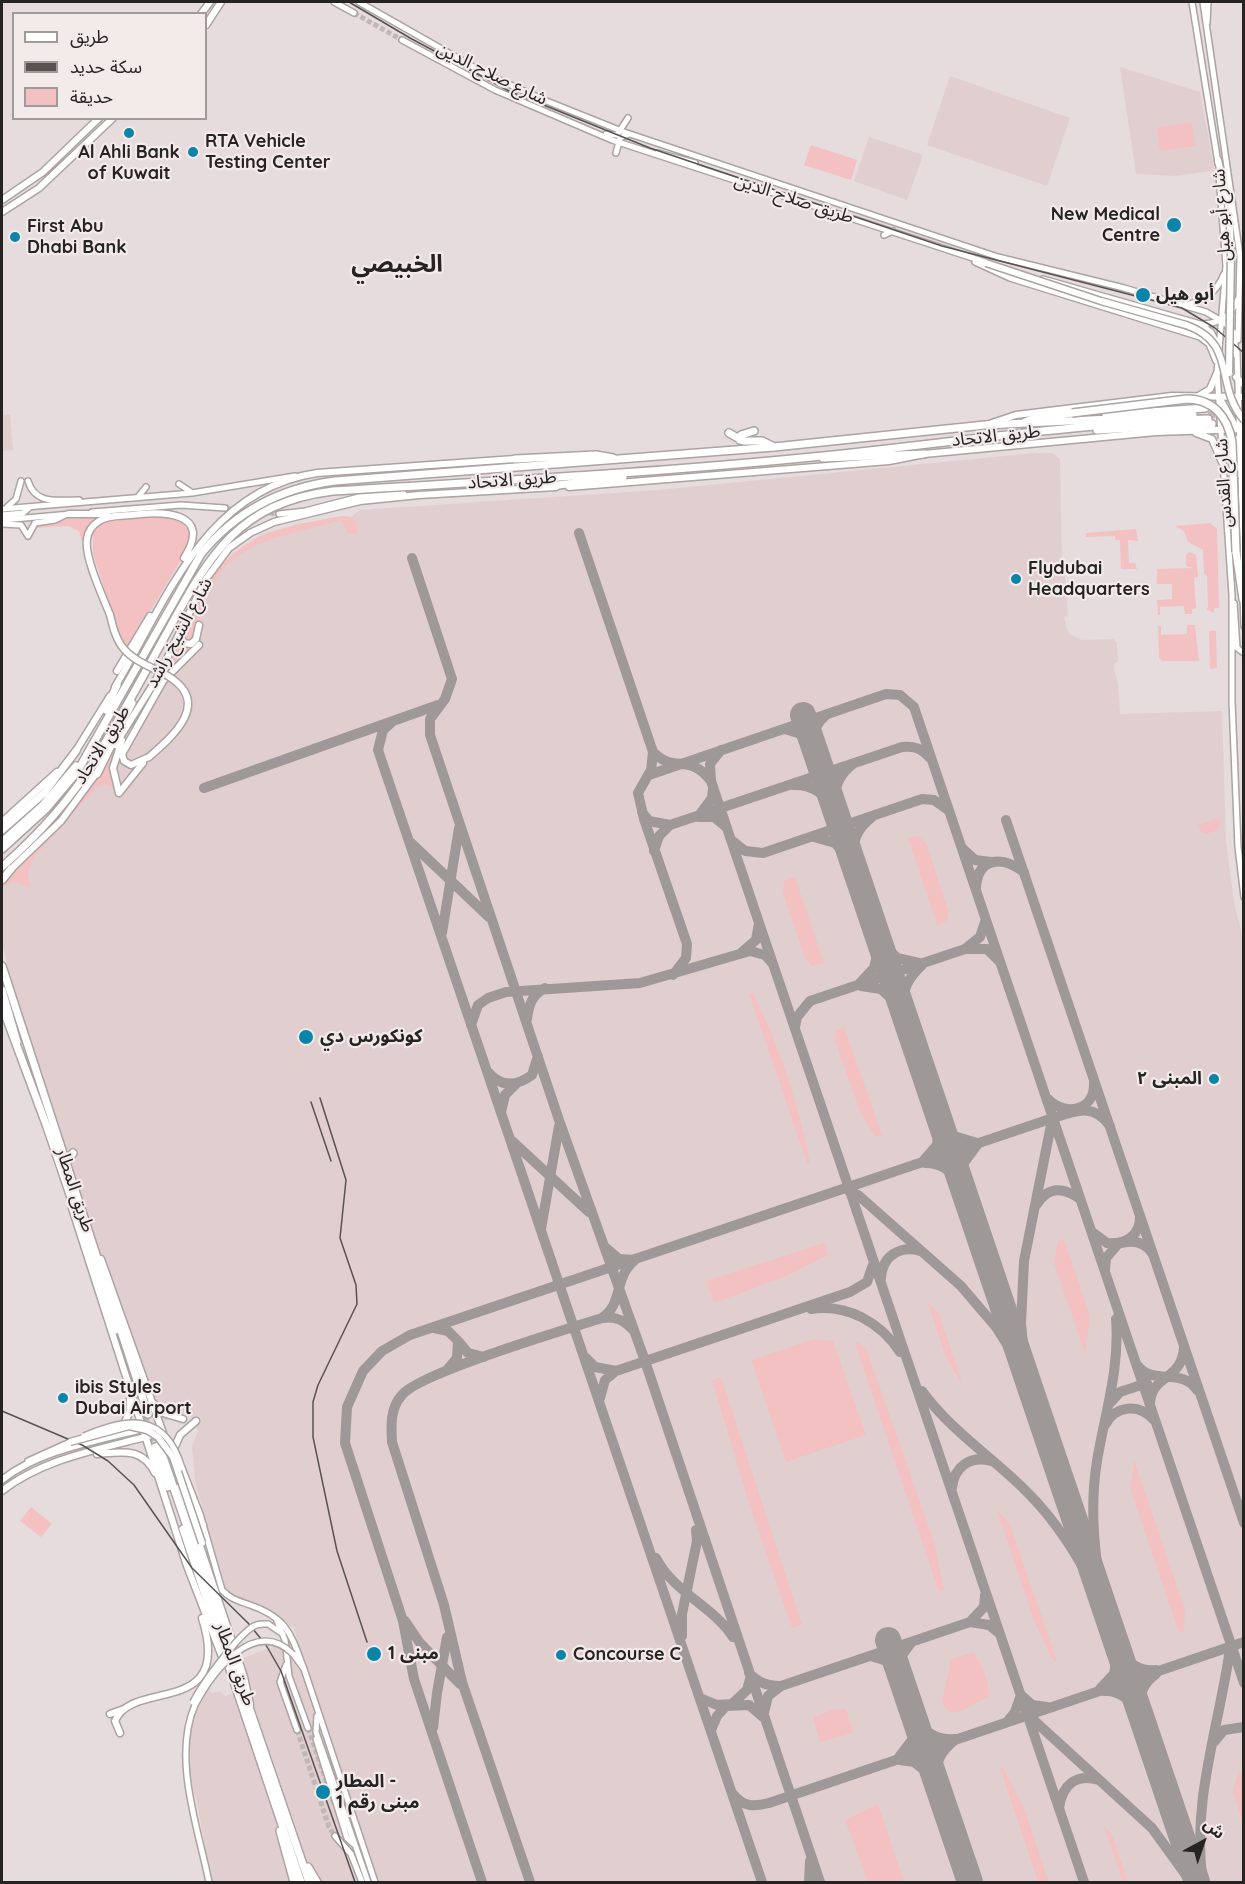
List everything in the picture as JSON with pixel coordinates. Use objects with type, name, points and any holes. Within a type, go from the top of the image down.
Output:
[{"type":"highway","points":[[1021,424],[1035,418],[1187,399],[1203,401],[1218,411],[1228,425],[1232,442],[1236,552],[1243,599]]},
{"type":"highway","name":"طريق الاتحاد","points":[[2,849],[51,804],[74,777],[201,554],[231,523],[266,500],[307,486],[334,481],[774,447],[985,425],[1064,422],[1079,418],[1142,411],[1208,417],[1017,437],[996,435],[814,457],[642,471],[333,491],[285,502],[242,526],[215,552],[200,573],[135,691],[70,795],[4,874]]},
{"type":"highway","points":[[740,440],[742,434],[754,431]]},
{"type":"highway","points":[[729,433],[740,440],[762,441],[774,447]]},
{"type":"highway","points":[[814,457],[831,459],[924,454]]},
{"type":"highway","points":[[515,459],[602,455],[618,460]]},
{"type":"highway","points":[[552,486],[626,476],[642,471]]},
{"type":"highway","points":[[93,742],[117,684]]},
{"type":"highway","points":[[97,774],[128,713],[135,691]]},
{"type":"highway","points":[[2,826],[44,793],[76,751]]},
{"type":"highway","points":[[2,842],[43,805],[84,758]]},
{"type":"highway","name":"طريق المطار","points":[[2,966],[146,1415],[2,1006]]},
{"type":"highway","points":[[2,993],[16,1032],[18,1047]]},
{"type":"highway","points":[[27,1045],[39,1051]]},
{"type":"highway","points":[[66,1163],[73,1153]]},
{"type":"highway","name":"طريق المطار","points":[[158,1442],[309,1882]]},
{"type":"highway","name":"طريق المطار","points":[[158,1442],[249,1731],[301,1882]]},
{"type":"highway","points":[[277,1811],[294,1882]]},
{"type":"highway","points":[[295,1841],[317,1882]]},
{"type":"main road","points":[[207,23],[221,2]]},
{"type":"main road","points":[[334,2],[354,13]]},
{"type":"main road","name":"شارع صلاح الدين","points":[[359,2],[484,73],[630,134]]},
{"type":"main road","name":"شارع أبو هيل","points":[[1192,2],[1218,160],[1226,266],[1217,362],[1221,429]]},
{"type":"main road","name":"شارع أبو هيل","points":[[1203,2],[1240,255],[1236,376],[1242,429]]},
{"type":"main road","points":[[1207,24],[1208,2]]},
{"type":"main road","name":"طريق صلاح الدين","points":[[402,40],[478,82],[618,142],[986,263],[1200,324]]},
{"type":"main road","points":[[564,120],[573,121],[610,136],[617,135],[628,118]]},
{"type":"main road","points":[[2,200],[43,172],[97,120]]},
{"type":"main road","points":[[2,212],[44,184],[111,120]]},
{"type":"main road","points":[[615,153],[622,136],[630,134]]},
{"type":"main road","name":"طريق صلاح الدين","points":[[630,134],[1022,265],[1125,288],[1206,312],[1221,320]]},
{"type":"main road","points":[[649,140],[656,136]]},
{"type":"main road","points":[[653,154],[665,153],[717,170],[723,165]]},
{"type":"main road","points":[[1218,160],[1229,209],[1231,252],[1229,392]]},
{"type":"main road","points":[[820,207],[824,215]]},
{"type":"main road","points":[[932,228],[936,236]]},
{"type":"main road","points":[[884,235],[892,231]]},
{"type":"main road","points":[[963,255],[1010,278],[1200,337],[1209,344],[1217,362]]},
{"type":"main road","points":[[986,263],[1024,277],[1199,330],[1218,348],[1235,409],[1244,420]]},
{"type":"main road","points":[[1180,306],[1198,302],[1210,295],[1222,280],[1226,266]]},
{"type":"main road","points":[[1200,324],[1221,320],[1233,309],[1240,291]]},
{"type":"main road","points":[[1221,320],[1234,333],[1236,355]]},
{"type":"main road","points":[[1200,324],[1211,332],[1218,346]]},
{"type":"main road","points":[[1199,396],[1210,389],[1217,373]]},
{"type":"main road","points":[[1236,376],[1244,385]]},
{"type":"main road","points":[[985,425],[1016,415],[1172,396],[1240,397],[1221,429]]},
{"type":"main road","points":[[1219,397],[1234,424],[1242,429]]},
{"type":"main road","name":"شارع القدس","points":[[1221,429],[1232,595],[1232,702],[1238,847],[1244,897]]},
{"type":"main road","name":"طريق الاتحاد","points":[[279,514],[305,511],[359,497],[580,486],[889,461],[924,454],[1156,432],[1242,429]]},
{"type":"main road","name":"شارع القدس","points":[[1242,429],[1244,626]]},
{"type":"main road","points":[[1156,432],[1205,434],[1214,442],[1222,462]]},
{"type":"main road","points":[[1222,443],[1229,435],[1236,439],[1238,468],[1242,474]]},
{"type":"main road","points":[[2,520],[25,511],[108,500],[192,493],[347,469],[515,459]]},
{"type":"main road","points":[[177,575],[208,534],[231,513],[257,496],[304,475]]},
{"type":"main road","points":[[4,509],[16,499],[25,481],[34,493],[46,500],[108,500]]},
{"type":"main road","points":[[179,484],[192,493]]},
{"type":"main road","points":[[138,497],[146,487]]},
{"type":"main road","name":"شارع الشيخ راشد","points":[[4,874],[61,821],[97,774],[143,700],[206,579],[229,548],[262,527],[360,501],[419,495]]},
{"type":"main road","points":[[2,520],[22,525],[27,536],[35,523],[55,520],[68,514],[182,505],[225,508]]},
{"type":"main road","points":[[4,509],[68,514],[170,513],[181,517],[189,525],[192,543],[177,575],[117,684],[76,751]]},
{"type":"main road","points":[[142,513],[104,518],[93,525],[88,535],[87,549],[123,649],[174,681],[185,697],[187,711],[183,724],[149,757],[119,793],[113,775],[114,761],[143,700]]},
{"type":"main road","points":[[1232,595],[1236,608],[1238,651],[1244,653]]},
{"type":"main road","points":[[117,671],[162,601]]},
{"type":"main road","points":[[180,631],[181,640],[191,644],[196,639],[200,625]]},
{"type":"main road","points":[[149,757],[131,765],[124,761],[122,754],[164,681],[199,645]]},
{"type":"main road","points":[[71,1202],[101,1305],[143,1429],[146,1437],[158,1442]]},
{"type":"main road","points":[[80,1206],[160,1425],[158,1442],[165,1495]]},
{"type":"main road","points":[[98,1314],[101,1305]]},
{"type":"main road","points":[[137,1360],[140,1350]]},
{"type":"main road","points":[[111,1352],[119,1359]]},
{"type":"main road","points":[[93,1443],[119,1429],[127,1420],[131,1405],[128,1387]]},
{"type":"main road","points":[[150,1400],[163,1413],[183,1419]]},
{"type":"main road","points":[[196,1421],[178,1438],[174,1467],[244,1677],[250,1707]]},
{"type":"main road","points":[[2,1480],[39,1455],[112,1424],[141,1423],[167,1438],[182,1468],[203,1525],[222,1590],[232,1599],[274,1616],[285,1625],[304,1669],[375,1882]]},
{"type":"main road","points":[[20,1467],[49,1455],[160,1425]]},
{"type":"main road","points":[[70,1442],[129,1426],[147,1430],[158,1437],[173,1457],[202,1543],[222,1615]]},
{"type":"main road","points":[[91,1452],[98,1446],[133,1436],[134,1431]]},
{"type":"main road","points":[[2,1491],[35,1470],[146,1437],[158,1442],[174,1467],[203,1525]]},
{"type":"main road","points":[[91,1452],[125,1450],[139,1454],[151,1465],[165,1495],[201,1602],[249,1731]]},
{"type":"main road","points":[[110,1714],[182,1689],[202,1673],[210,1651],[201,1602]]},
{"type":"main road","points":[[255,1607],[278,1622],[284,1635],[286,1664],[308,1728]]},
{"type":"main road","points":[[209,1882],[186,1769],[186,1732],[194,1704],[206,1680],[248,1630],[258,1624],[268,1624],[284,1635]]},
{"type":"main road","points":[[194,1704],[246,1645],[261,1640],[270,1640],[286,1647],[304,1669]]},
{"type":"main road","points":[[286,1664],[279,1682],[297,1730]]},
{"type":"main road","points":[[120,1733],[115,1721],[124,1709]]},
{"type":"main road","points":[[317,1713],[318,1751],[348,1840],[355,1845]]},
{"type":"main road","points":[[316,1732],[368,1882]]},
{"type":"main road","points":[[344,1813],[354,1822]]},
{"type":"main road","points":[[343,1832],[362,1882]]},
{"type":"main road","points":[[334,1836],[353,1856]]},
{"type":"shaded area","points":[[1120,67],[1200,92],[1214,168],[1212,171],[1174,176],[1136,174]]},
{"type":"shaded area","points":[[950,76],[1070,118],[1047,186],[927,145]]},
{"type":"shaded area","points":[[869,137],[923,155],[907,200],[854,181]]},
{"type":"shaded area","points":[[10,414],[13,450],[2,451],[2,415]]},
{"type":"shaded area","points":[[1052,453],[1060,459],[1062,574],[1065,574],[1068,616],[1064,617],[1067,629],[1071,635],[1082,640],[1113,639],[1117,643],[1118,661],[1114,664],[1114,670],[1118,683],[1120,714],[1222,711],[1226,841],[1234,902],[1244,943],[1243,1882],[211,1882],[186,1751],[193,1716],[209,1690],[212,1693],[220,1691],[225,1696],[250,1688],[240,1659],[297,1638],[293,1626],[290,1627],[284,1620],[229,1594],[222,1584],[195,1480],[192,1446],[198,1431],[189,1414],[160,1423],[86,1214],[12,987],[2,941],[2,882],[49,839],[90,791],[112,754],[118,752],[164,673],[210,581],[230,556],[262,534],[298,524],[341,516],[351,517],[360,510],[658,490]]},
{"type":"green space","points":[[1192,122],[1195,146],[1160,151],[1156,128]]},
{"type":"green space","points":[[811,145],[857,160],[851,180],[804,165]]},
{"type":"green space","points":[[167,516],[186,527],[189,547],[128,648],[121,639],[93,554],[93,533],[102,523],[110,521]]},
{"type":"green space","points":[[343,516],[351,517],[357,522],[357,534],[348,534],[341,520],[273,539],[238,556],[224,569],[211,588],[199,615],[194,640],[186,643],[182,634],[197,603],[226,561],[242,547],[283,529]]},
{"type":"green space","points":[[97,517],[86,531],[82,541],[79,531],[69,526],[33,528],[35,525],[65,519]]},
{"type":"green space","points":[[1210,523],[1217,529],[1219,608],[1214,608],[1214,613],[1206,609],[1208,608],[1207,576],[1204,574],[1203,550],[1188,542],[1184,531],[1175,526]]},
{"type":"green space","points":[[1136,529],[1138,541],[1128,540],[1129,563],[1135,563],[1137,569],[1121,569],[1120,540],[1115,540],[1115,536],[1086,537],[1086,533]]},
{"type":"green space","points":[[1190,552],[1196,555],[1198,577],[1194,578],[1196,608],[1192,609],[1192,614],[1185,614],[1184,606],[1160,607],[1160,615],[1158,615],[1157,600],[1172,599],[1172,584],[1157,584],[1157,569],[1193,568],[1186,566],[1186,555]]},
{"type":"green space","points":[[1187,625],[1195,625],[1199,661],[1162,661],[1159,658],[1158,626],[1161,626],[1161,635],[1187,634]]},
{"type":"green space","points":[[1209,631],[1216,631],[1217,668],[1210,669]]},
{"type":"green space","points":[[179,640],[187,647],[196,644],[166,674]]},
{"type":"green space","points":[[113,754],[110,771],[114,787],[105,785],[97,787],[34,857],[28,871],[30,889],[14,881],[2,888],[2,882],[68,819]]},
{"type":"green space","points":[[1217,818],[1221,822],[1218,830],[1206,834],[1200,831],[1198,825]]},
{"type":"green space","points":[[919,836],[927,845],[948,910],[948,920],[937,925],[908,838]]},
{"type":"green space","points":[[795,877],[824,963],[812,966],[805,958],[783,893],[784,881]]},
{"type":"green space","points":[[753,993],[772,1034],[794,1096],[810,1162],[807,1163],[749,994]]},
{"type":"green space","points":[[844,1027],[882,1135],[875,1137],[861,1114],[835,1041],[835,1031]]},
{"type":"green space","points":[[1064,1239],[1090,1316],[1085,1354],[1054,1263],[1058,1241]]},
{"type":"green space","points":[[824,1243],[828,1255],[784,1277],[714,1303],[706,1281]]},
{"type":"green space","points":[[927,1301],[939,1314],[963,1385],[946,1358]]},
{"type":"green space","points":[[813,1339],[833,1341],[866,1435],[786,1462],[751,1360]]},
{"type":"green space","points":[[857,1342],[866,1348],[935,1545],[944,1590],[939,1592],[855,1344]]},
{"type":"green space","points":[[721,1377],[802,1625],[792,1628],[749,1504],[712,1380]]},
{"type":"green space","points":[[1134,1460],[1185,1610],[1184,1632],[1179,1633],[1130,1488]]},
{"type":"green space","points":[[31,1507],[52,1524],[41,1537],[20,1521]]},
{"type":"green space","points":[[997,1510],[1009,1522],[1057,1661],[1054,1662],[1034,1621]]},
{"type":"green space","points":[[974,1652],[985,1673],[990,1696],[959,1712],[950,1712],[942,1703],[951,1659]]},
{"type":"green space","points":[[846,1709],[853,1733],[820,1742],[813,1718],[831,1710]]},
{"type":"green space","points":[[1003,1767],[1024,1808],[1049,1882],[1038,1882],[1000,1768]]},
{"type":"green space","points":[[1238,1772],[1243,1775],[1243,1824],[1233,1791]]},
{"type":"green space","points":[[878,1804],[904,1882],[868,1882],[845,1820]]},
{"type":"green space","points":[[1104,1827],[1112,1834],[1128,1882],[1123,1882]]},
{"type":"taxiway","points":[[579,533],[653,752],[651,770],[638,793],[644,819],[687,944],[686,958],[673,975]]},
{"type":"taxiway","points":[[412,558],[452,679],[445,699],[430,719],[430,735],[559,1120],[645,1361],[820,1882]]},
{"type":"taxiway","points":[[649,775],[886,694],[900,695],[914,707],[1244,1683]]},
{"type":"taxiway","points":[[204,788],[438,705]]},
{"type":"taxiway","points":[[814,745],[815,729],[825,716]]},
{"type":"taxiway","points":[[393,721],[383,730],[378,750],[762,1882]]},
{"type":"taxiway","points":[[785,729],[804,735],[814,745]]},
{"type":"taxiway","points":[[654,851],[659,836],[670,825],[902,747],[918,748],[930,758]]},
{"type":"taxiway","points":[[653,752],[668,762],[696,767],[711,781],[710,764],[721,750]]},
{"type":"taxiway","points":[[835,808],[835,795],[840,778],[853,764]]},
{"type":"taxiway","points":[[711,781],[1084,1882]]},
{"type":"taxiway","points":[[793,785],[806,786],[817,791],[835,808]]},
{"type":"taxiway","points":[[713,788],[712,798],[698,817],[714,817],[726,827]]},
{"type":"taxiway","points":[[734,842],[745,851],[763,853],[922,799],[934,800],[948,810]]},
{"type":"taxiway","points":[[642,812],[649,821],[670,825]]},
{"type":"taxiway","points":[[814,837],[835,843],[854,863],[856,837],[872,817]]},
{"type":"taxiway","points":[[1006,820],[1244,1523]]},
{"type":"taxiway","points":[[442,933],[459,828]]},
{"type":"taxiway","points":[[411,843],[489,917]]},
{"type":"taxiway","points":[[963,849],[975,860],[991,862]]},
{"type":"taxiway","points":[[976,888],[981,870],[993,862],[1008,863],[1024,872]]},
{"type":"taxiway","points":[[795,1027],[797,1017],[810,1001],[965,949],[980,937],[985,922]]},
{"type":"taxiway","points":[[742,952],[756,940],[759,923]]},
{"type":"taxiway","points":[[860,983],[874,968],[880,941],[897,958],[919,963]]},
{"type":"taxiway","points":[[966,949],[987,949],[999,961]]},
{"type":"taxiway","points":[[471,1025],[478,1005],[488,998],[506,992],[640,983],[750,951],[765,955],[773,964]]},
{"type":"taxiway","points":[[861,986],[881,989],[904,1010],[907,985],[922,965]]},
{"type":"taxiway","points":[[527,1019],[532,1001],[545,988]]},
{"type":"taxiway","points":[[488,1072],[498,1081],[515,1083],[532,1075],[538,1056]]},
{"type":"taxiway","points":[[1048,1099],[1063,1108],[1078,1108],[1090,1099],[1094,1082]]},
{"type":"taxiway","points":[[501,1112],[505,1095],[516,1084]]},
{"type":"taxiway","points":[[482,1882],[414,1679],[403,1621],[345,1443],[347,1407],[363,1371],[382,1351],[410,1335],[1061,1115],[1084,1110],[1091,1111],[1098,1114],[1110,1126]]},
{"type":"taxiway","points":[[924,1160],[937,1145],[940,1118],[954,1136],[977,1143]]},
{"type":"taxiway","points":[[1026,1371],[1021,1324],[1024,1261],[1052,1120]]},
{"type":"taxiway","points":[[541,1229],[559,1126]]},
{"type":"taxiway","points":[[512,1141],[589,1212]]},
{"type":"taxiway","points":[[925,1163],[942,1166],[962,1184],[963,1164],[977,1145]]},
{"type":"taxiway","points":[[1037,1204],[1047,1194],[1057,1190],[1069,1192],[1080,1199]]},
{"type":"taxiway","points":[[849,1191],[858,1195],[961,1286],[996,1327],[1026,1374]]},
{"type":"taxiway","points":[[1092,1232],[1107,1243],[1125,1241],[1134,1234],[1140,1217]]},
{"type":"taxiway","points":[[1105,1270],[1106,1258],[1118,1244],[1137,1242],[1152,1253]]},
{"type":"taxiway","points":[[602,1318],[613,1305],[624,1275],[635,1260],[619,1259],[605,1247]]},
{"type":"taxiway","points":[[881,1278],[882,1270],[893,1254],[906,1250],[920,1251]]},
{"type":"taxiway","points":[[616,1371],[850,1292],[867,1282],[874,1262]]},
{"type":"taxiway","points":[[811,1309],[837,1309],[862,1317],[883,1332],[900,1352]]},
{"type":"taxiway","points":[[530,1882],[462,1682],[444,1605],[392,1442],[392,1417],[398,1400],[414,1386],[464,1364],[602,1318],[618,1319],[632,1329]]},
{"type":"taxiway","points":[[1103,1604],[1095,1550],[1093,1497],[1097,1461],[1114,1373],[1116,1319]]},
{"type":"taxiway","points":[[434,1328],[448,1331],[458,1341]]},
{"type":"taxiway","points":[[447,1370],[457,1358],[458,1341],[468,1353],[484,1357]]},
{"type":"taxiway","points":[[1150,1405],[1151,1395],[1155,1388],[1178,1366],[1184,1347]]},
{"type":"taxiway","points":[[586,1358],[595,1367],[616,1371],[605,1380],[600,1398]]},
{"type":"taxiway","points":[[1138,1366],[1152,1375],[1184,1379],[1197,1390]]},
{"type":"taxiway","points":[[1109,1404],[1120,1392],[1147,1383]]},
{"type":"taxiway","points":[[922,1391],[945,1418],[1037,1502],[1066,1540],[1099,1596]]},
{"type":"taxiway","points":[[1105,1425],[1115,1413],[1128,1409],[1142,1411],[1154,1420]]},
{"type":"taxiway","points":[[952,1488],[956,1474],[964,1464],[976,1460],[991,1461]]},
{"type":"taxiway","points":[[682,1636],[682,1614],[697,1541],[696,1530]]},
{"type":"taxiway","points":[[656,1558],[672,1580],[715,1616],[733,1637]]},
{"type":"taxiway","points":[[970,1622],[984,1607],[985,1595]]},
{"type":"taxiway","points":[[405,1621],[420,1643],[460,1684]]},
{"type":"taxiway","points":[[711,1730],[717,1716],[726,1706],[749,1705],[763,1717],[768,1696],[781,1686],[970,1622],[989,1625],[1000,1634]]},
{"type":"taxiway","points":[[433,1728],[447,1637]]},
{"type":"taxiway","points":[[733,1794],[745,1804],[769,1803],[1244,1642]]},
{"type":"taxiway","points":[[871,1656],[890,1662],[899,1672],[899,1659],[911,1643]]},
{"type":"taxiway","points":[[1100,1689],[1114,1674],[1118,1649],[1134,1665],[1156,1670]]},
{"type":"taxiway","points":[[1203,1882],[1200,1852],[1203,1794],[1230,1649]]},
{"type":"taxiway","points":[[749,1673],[763,1683],[780,1686]]},
{"type":"taxiway","points":[[1104,1691],[1121,1695],[1130,1701],[1141,1715],[1142,1692],[1156,1674]]},
{"type":"taxiway","points":[[700,1698],[717,1705],[732,1704],[747,1690],[750,1679]]},
{"type":"taxiway","points":[[1007,1722],[1015,1712],[1021,1695],[1032,1705],[1047,1707]]},
{"type":"taxiway","points":[[1028,1715],[1152,1828],[1191,1882]]},
{"type":"taxiway","points":[[899,1757],[912,1740],[916,1722]]},
{"type":"taxiway","points":[[900,1760],[914,1762],[935,1778],[941,1756],[956,1739],[934,1736],[916,1722]]},
{"type":"taxiway","points":[[1214,1742],[1224,1730],[1244,1727]]},
{"type":"taxiway","points":[[1059,1808],[1063,1793],[1072,1783],[1083,1778],[1099,1780]]},
{"type":"taxiway","points":[[809,1882],[810,1861]]},
{"type":"runway","points":[[803,715],[1197,1882]]},
{"type":"runway","points":[[888,1640],[970,1882]]},
{"type":"tunnel","points":[[354,13],[402,40]]},
{"type":"tunnel","points":[[1208,415],[1244,412]]},
{"type":"tunnel","points":[[225,508],[279,514]]},
{"type":"tunnel","points":[[144,1415],[155,1447]]},
{"type":"tunnel","points":[[308,1728],[334,1804]]},
{"type":"tunnel","points":[[297,1730],[329,1827],[335,1836]]},
{"type":"railway","points":[[349,2],[410,38],[509,91],[650,148],[942,246],[1182,308],[1215,328],[1244,353]]},
{"type":"railway","points":[[320,1098],[346,1180],[340,1238],[356,1285],[357,1304],[318,1385],[313,1402],[313,1437],[337,1551],[367,1642]]},
{"type":"railway","points":[[311,1102],[331,1161]]},
{"type":"railway","points":[[2,1411],[82,1445],[108,1461],[134,1485],[192,1568],[248,1623],[266,1645],[281,1671],[355,1882]]},
{"type":"place","name":"Al Ahli Bank of Kuwait","points":[[129,133]]},
{"type":"place","name":"RTA Vehicle Testing Center","points":[[193,152]]},
{"type":"place","name":"New Medical Centre","points":[[1174,225]]},
{"type":"place","name":"First Abu Dhabi Bank","points":[[15,237]]},
{"type":"place","name":"أبو هيل","points":[[1143,295]]},
{"type":"place","name":"Flydubai Headquarters","points":[[1016,579]]},
{"type":"place","name":"كونكورس دي","points":[[306,1037]]},
{"type":"place","name":"المبنى ٢","points":[[1214,1079]]},
{"type":"place","name":"ibis Styles Dubai Airport","points":[[63,1398]]},
{"type":"place","name":"مبنى 1","points":[[374,1654]]},
{"type":"place","name":"Concourse C","points":[[561,1655]]},
{"type":"place","name":"المطار - مبنى رقم 1","points":[[323,1792]]},
{"type":"district","name":"الخبيصي","points":[[397,265]]}]
